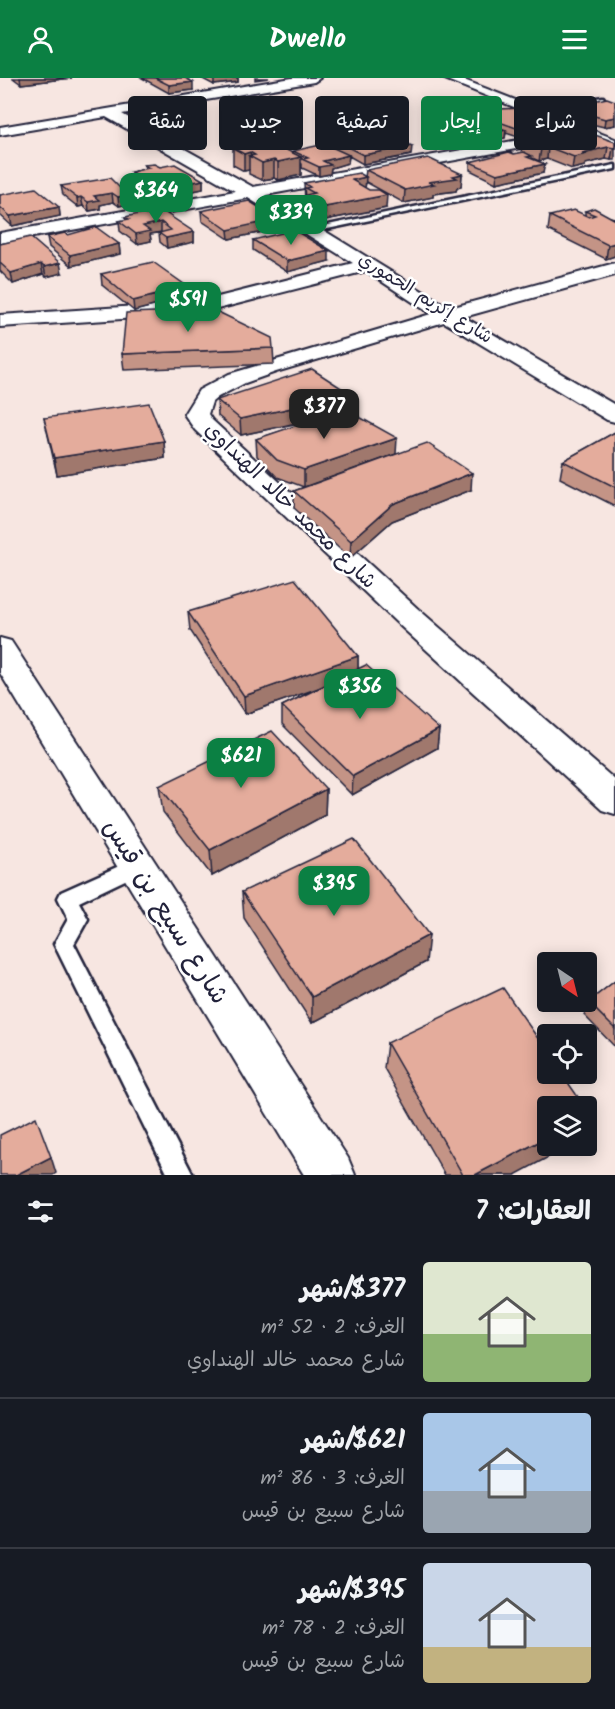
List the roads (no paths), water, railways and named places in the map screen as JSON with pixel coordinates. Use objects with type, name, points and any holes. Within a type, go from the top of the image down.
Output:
[{"type":"street","points":[[0,131],[314,78]]},
{"type":"street","points":[[448,78],[514,104]]},
{"type":"street","name":"شارع إكريم الحموري","points":[[109,112],[313,229],[445,314],[615,415]]},
{"type":"street","points":[[597,137],[615,144]]},
{"type":"street","points":[[0,238],[514,145]]},
{"type":"street","points":[[0,321],[198,308],[369,265]]},
{"type":"street","name":"شارع محمد خالد الهنداوي","points":[[615,269],[277,356],[209,393],[200,403],[196,414],[203,425],[336,552],[615,800]]},
{"type":"street","points":[[198,308],[218,320]]},
{"type":"street","name":"شارع سبيع بن قيس","points":[[0,648],[331,1175]]},
{"type":"lane","points":[[597,100],[603,99]]},
{"type":"lane","points":[[313,229],[615,167]]},
{"type":"lane","points":[[137,866],[68,898],[78,919],[64,944],[181,1175]]}]
